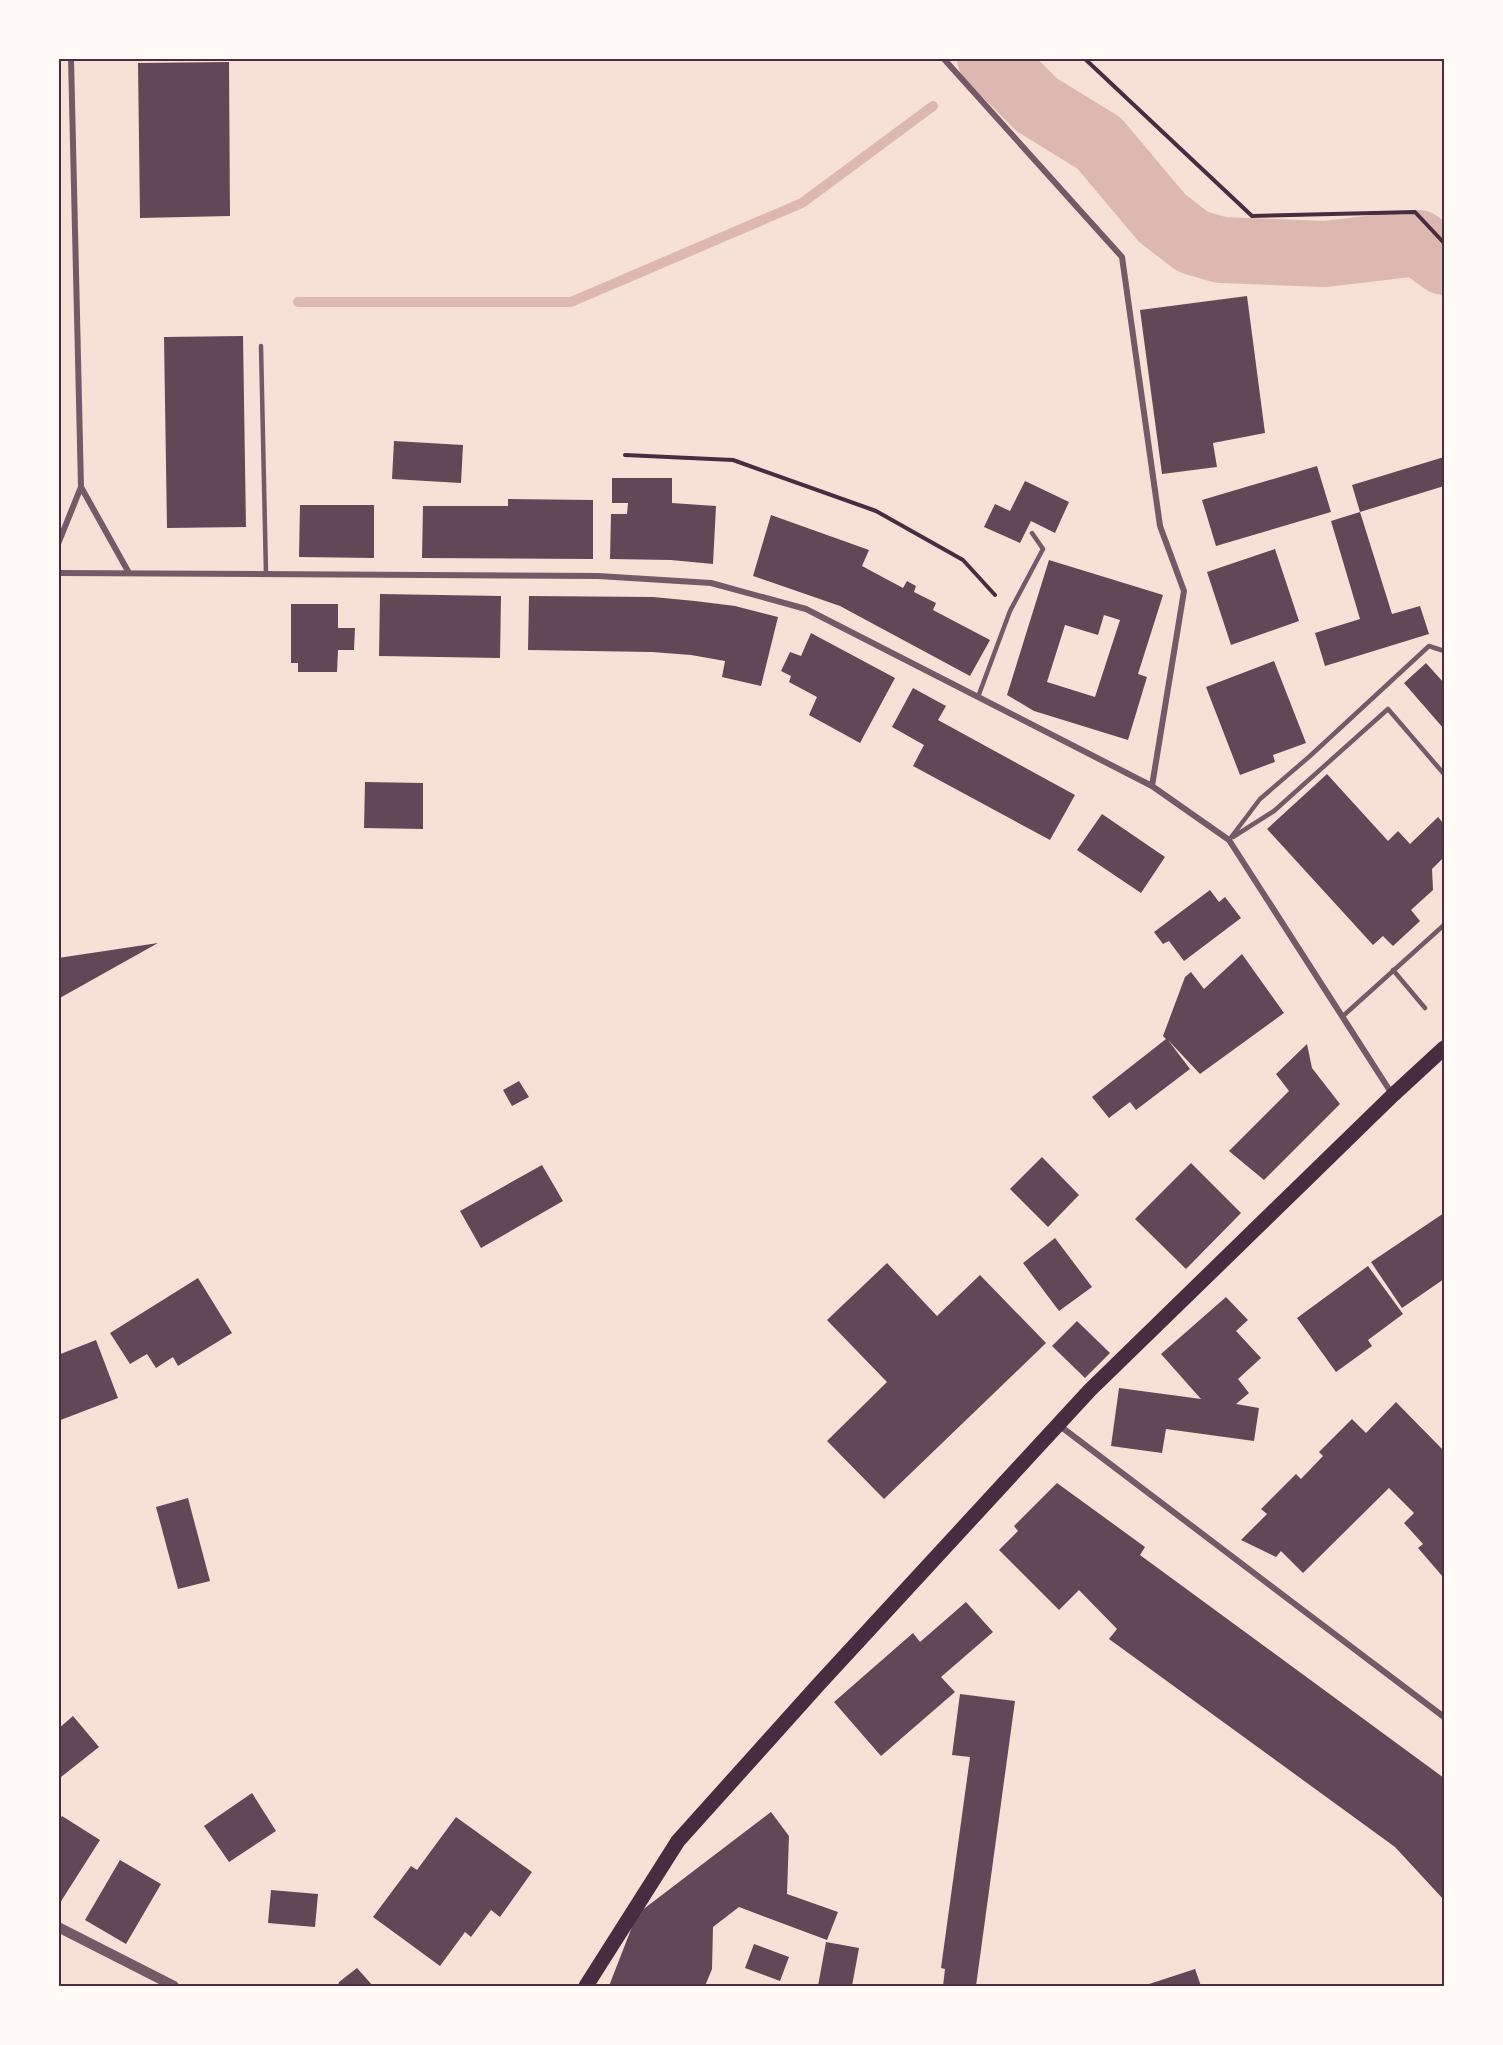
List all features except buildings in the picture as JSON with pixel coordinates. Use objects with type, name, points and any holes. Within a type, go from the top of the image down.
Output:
[{"type":"main road","points":[[586,1986],[678,1841],[819,1684],[1089,1390],[1444,1048]]},
{"type":"street","points":[[58,544],[81,487],[71,58]]},
{"type":"street","points":[[943,58],[1122,257],[1160,526],[1184,591],[1152,786]]},
{"type":"street","points":[[81,487],[129,573]]},
{"type":"street","points":[[58,573],[598,576],[711,583],[806,609],[1152,786],[1228,840],[1393,1095]]},
{"type":"street","points":[[1058,1424],[1444,1717]]},
{"type":"street","points":[[58,1927],[174,1986]]},
{"type":"lane","points":[[261,346],[266,574]]},
{"type":"lane","points":[[978,697],[1010,611],[1043,549],[1032,533]]},
{"type":"lane","points":[[1228,840],[1260,799],[1429,646],[1444,651]]},
{"type":"lane","points":[[1228,840],[1274,811],[1388,709],[1444,774]]},
{"type":"lane","points":[[1342,1016],[1444,925]]},
{"type":"lane","points":[[1394,970],[1425,1008]]},
{"type":"path","points":[[1084,58],[1252,216],[1415,212],[1444,243]]},
{"type":"path","points":[[625,455],[733,460],[876,511],[963,560],[1010,611]]},
{"type":"waterway","points":[[990,58],[1037,105],[1099,143],[1162,218],[1193,242],[1221,250],[1325,254],[1418,243],[1444,262]]},
{"type":"waterway","points":[[298,302],[571,302],[802,203],[933,106]]}]
